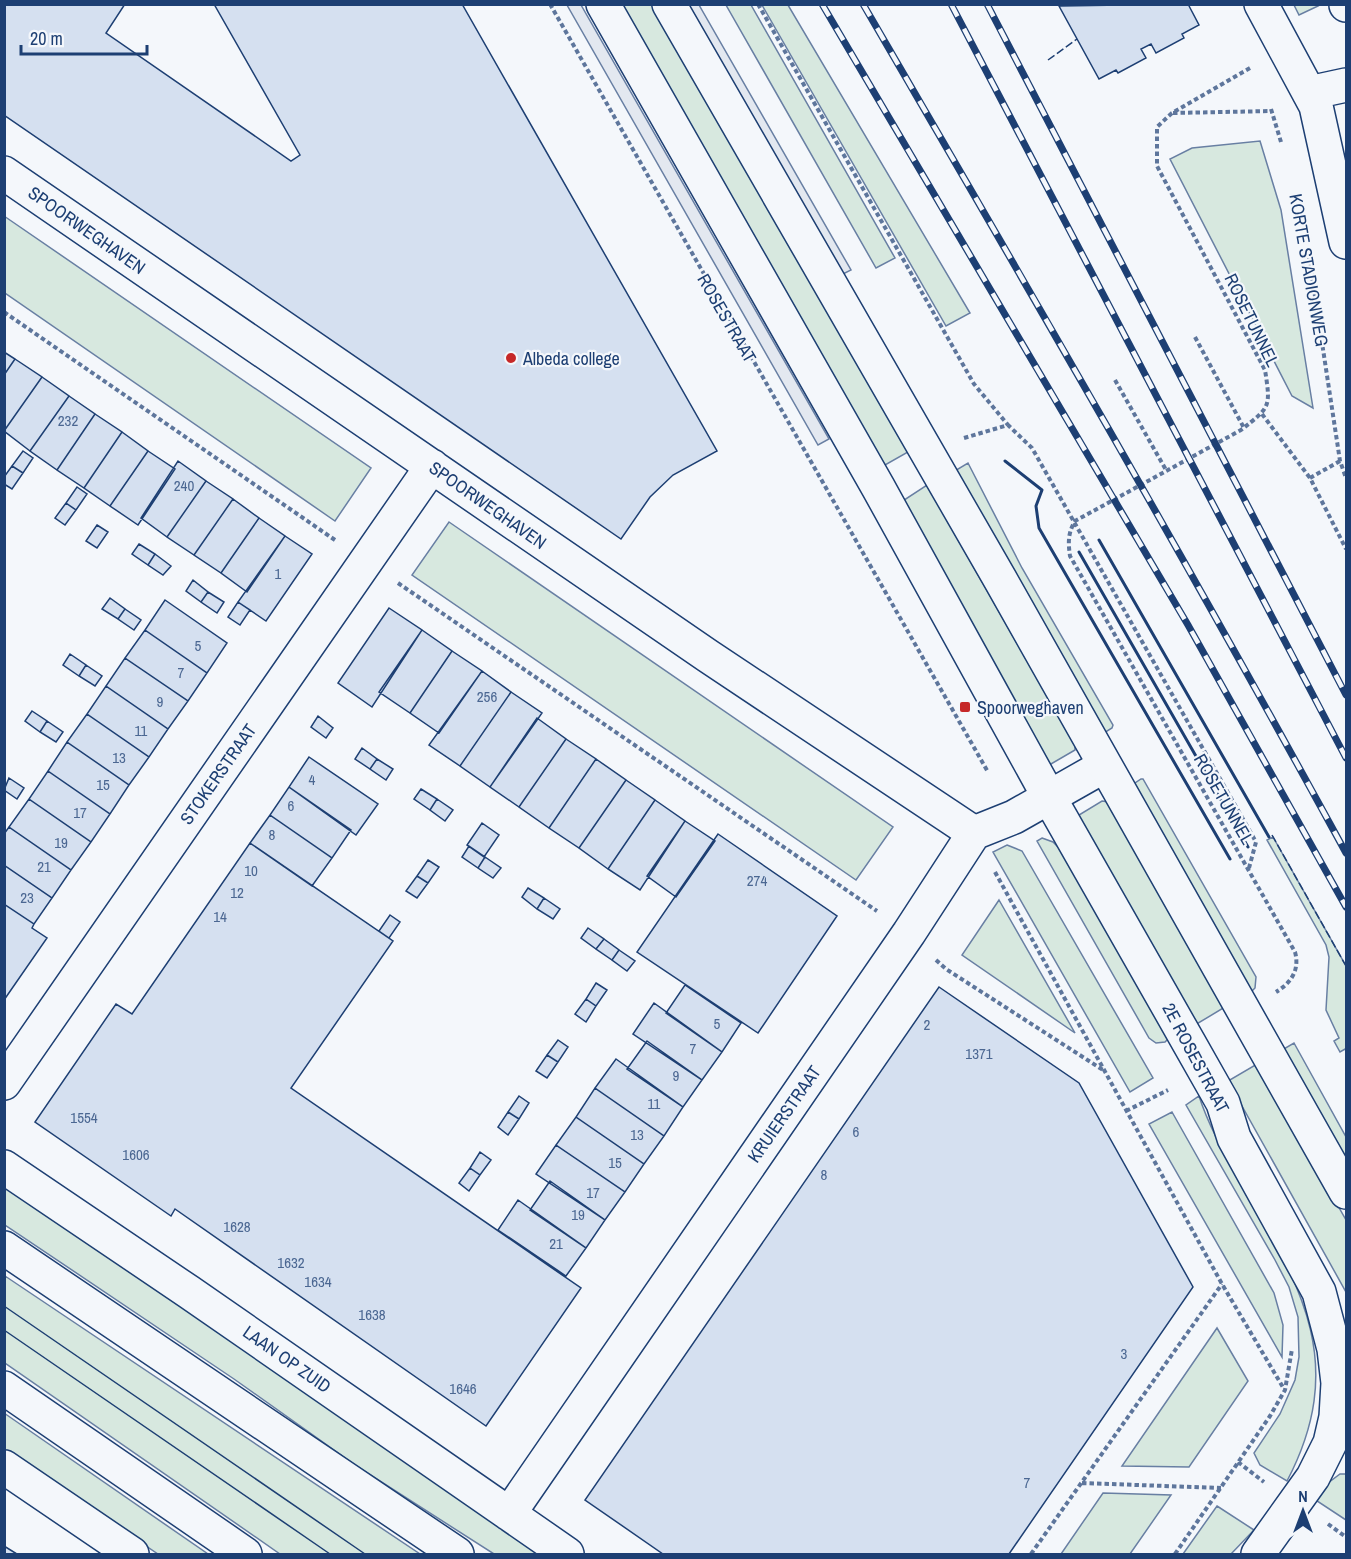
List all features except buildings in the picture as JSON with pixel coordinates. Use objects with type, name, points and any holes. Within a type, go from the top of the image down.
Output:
[{"type":"street","name":"2E ROSESTRAAT","points":[[603,4],[1223,1103],[1234,1138],[1319,1292],[1338,1383],[1336,1417],[1330,1443],[1313,1477],[1258,1554]]},
{"type":"street","points":[[669,4],[1000,579],[1347,1192]]},
{"type":"street","points":[[1261,4],[1316,106],[1347,242]]},
{"type":"street","points":[[1309,93],[1347,85]]},
{"type":"street","name":"SPOORWEGHAVEN","points":[[4,173],[708,657],[974,833]]},
{"type":"street","name":"STOKERSTRAAT","points":[[4,1083],[432,466]]},
{"type":"street","points":[[974,833],[1014,817],[1104,766]]},
{"type":"street","name":"KRUIERSTRAAT","points":[[509,1514],[909,933],[974,833]]},
{"type":"street","name":"LAAN OP ZUID","points":[[4,1167],[567,1554]]},
{"type":"street","points":[[4,1248],[457,1554]]},
{"type":"street","points":[[4,1388],[245,1554]]},
{"type":"street","points":[[4,1467],[132,1554]]},
{"type":"path","name":"ROSESTRAAT","points":[[549,4],[1014,817]]},
{"type":"path","points":[[758,4],[974,384],[1008,425]]},
{"type":"path","name":"ROSETUNNEL","points":[[1255,76],[1251,68],[1172,113],[1157,127],[1157,166],[1264,370],[1270,399],[1262,414]]},
{"type":"path","points":[[1268,102],[1282,144]]},
{"type":"path","points":[[1172,113],[1272,111]]},
{"type":"path","name":"KORTE STADIONWEG","points":[[1309,256],[1340,461],[1347,478]]},
{"type":"path","points":[[4,312],[909,933],[946,969],[1103,1070]]},
{"type":"path","points":[[1195,337],[1244,428]]},
{"type":"path","points":[[1115,380],[1167,471]]},
{"type":"path","points":[[1032,448],[1075,521],[1244,428],[1262,414],[1310,478],[1347,549]]},
{"type":"path","points":[[1310,478],[1340,461]]},
{"type":"path","name":"ROSETUNNEL","points":[[1248,868],[1256,842],[1075,521],[1069,531],[1070,556],[1248,868],[1297,959],[1290,982],[1277,991]]},
{"type":"path","points":[[974,833],[1222,1284],[1285,1390],[1175,1554]]},
{"type":"path","points":[[1126,1111],[1168,1090]]},
{"type":"path","points":[[1030,1554],[1222,1284]]},
{"type":"path","points":[[1082,1483],[1221,1488]]},
{"type":"shaded area","points":[[567,5],[581,5],[829,439],[818,445]]},
{"type":"shaded area","points":[[613,5],[653,5],[908,452],[878,469]]},
{"type":"shaded area","points":[[686,5],[699,5],[851,270],[841,275]]},
{"type":"shaded area","points":[[726,5],[751,5],[895,258],[876,268]]},
{"type":"shaded area","points":[[762,5],[788,5],[970,313],[946,326]]},
{"type":"shaded area","points":[[1294,5],[1317,5],[1318,6],[1299,15]]},
{"type":"shaded area","points":[[1260,141],[1281,210],[1313,408],[1292,396],[1170,159],[1192,148]]},
{"type":"shaded area","points":[[4,216],[371,468],[335,521],[5,293]]},
{"type":"shaded area","points":[[968,463],[1022,568],[1113,725],[1104,733],[953,472]]},
{"type":"shaded area","points":[[927,485],[1075,745],[1075,750],[1051,764],[1047,764],[898,504]]},
{"type":"shaded area","points":[[449,522],[893,827],[856,880],[412,575]]},
{"type":"shaded area","points":[[1141,779],[1256,977],[1255,988],[1251,992],[1132,785]]},
{"type":"shaded area","points":[[1102,801],[1109,802],[1225,1007],[1195,1025],[1078,819],[1079,815]]},
{"type":"shaded area","points":[[1273,837],[1346,966],[1346,1051],[1345,1049],[1340,1052],[1334,1041],[1339,1038],[1326,1010],[1329,957],[1326,945],[1267,840]]},
{"type":"shaded area","points":[[1042,838],[1053,842],[1061,850],[1169,1038],[1165,1042],[1156,1043],[1149,1038],[1037,841]]},
{"type":"shaded area","points":[[1007,845],[1022,851],[1153,1078],[1130,1092],[993,852]]},
{"type":"shaded area","points":[[999,900],[1075,1033],[962,955]]},
{"type":"shaded area","points":[[1294,1043],[1346,1137],[1346,1162],[1282,1050]]},
{"type":"shaded area","points":[[1257,1064],[1346,1220],[1346,1292],[1228,1081]]},
{"type":"shaded area","points":[[1199,1096],[1221,1146],[1279,1250],[1296,1286],[1308,1321],[1315,1358],[1315,1396],[1306,1437],[1287,1481],[1260,1465],[1254,1453],[1280,1414],[1295,1380],[1299,1357],[1298,1317],[1289,1287],[1275,1260],[1186,1105]]},
{"type":"shaded area","points":[[1172,1112],[1274,1293],[1283,1325],[1282,1357],[1149,1124]]},
{"type":"shaded area","points":[[4,1184],[544,1554],[494,1554],[358,1467],[234,1379],[5,1225]]},
{"type":"shaded area","points":[[5,1276],[420,1554],[280,1554],[5,1363]]},
{"type":"shaded area","points":[[1217,1328],[1248,1381],[1189,1467],[1122,1466]]},
{"type":"shaded area","points":[[4,1413],[208,1554],[158,1554],[5,1451]]},
{"type":"shaded area","points":[[1340,1474],[1346,1474],[1346,1520],[1314,1499],[1312,1495]]},
{"type":"shaded area","points":[[1103,1493],[1171,1495],[1130,1554],[1061,1554]]},
{"type":"shaded area","points":[[1217,1506],[1254,1530],[1231,1554],[1183,1554]]},
{"type":"tram line","points":[[4,1306],[365,1554]]},
{"type":"tram line","points":[[4,1330],[330,1554]]},
{"type":"railway","points":[[822,4],[1188,625],[1346,907]]},
{"type":"railway","points":[[863,4],[1168,533],[1346,853]]},
{"type":"railway","points":[[951,4],[1346,758]]},
{"type":"railway","points":[[987,4],[1346,695]]},
{"type":"fence","points":[[1048,60],[1077,39]]},
{"type":"fence","points":[[1272,835],[1346,966]]},
{"type":"wall","points":[[1005,461],[1042,490],[1036,506],[1039,528],[1230,859]]},
{"type":"wall","points":[[1099,540],[1269,837]]},
{"type":"wall","points":[[1079,552],[1248,847]]},
{"type":"place","name":"Albeda college","points":[[511,358]]},
{"type":"place","name":"Spoorweghaven","points":[[965,707]]}]
